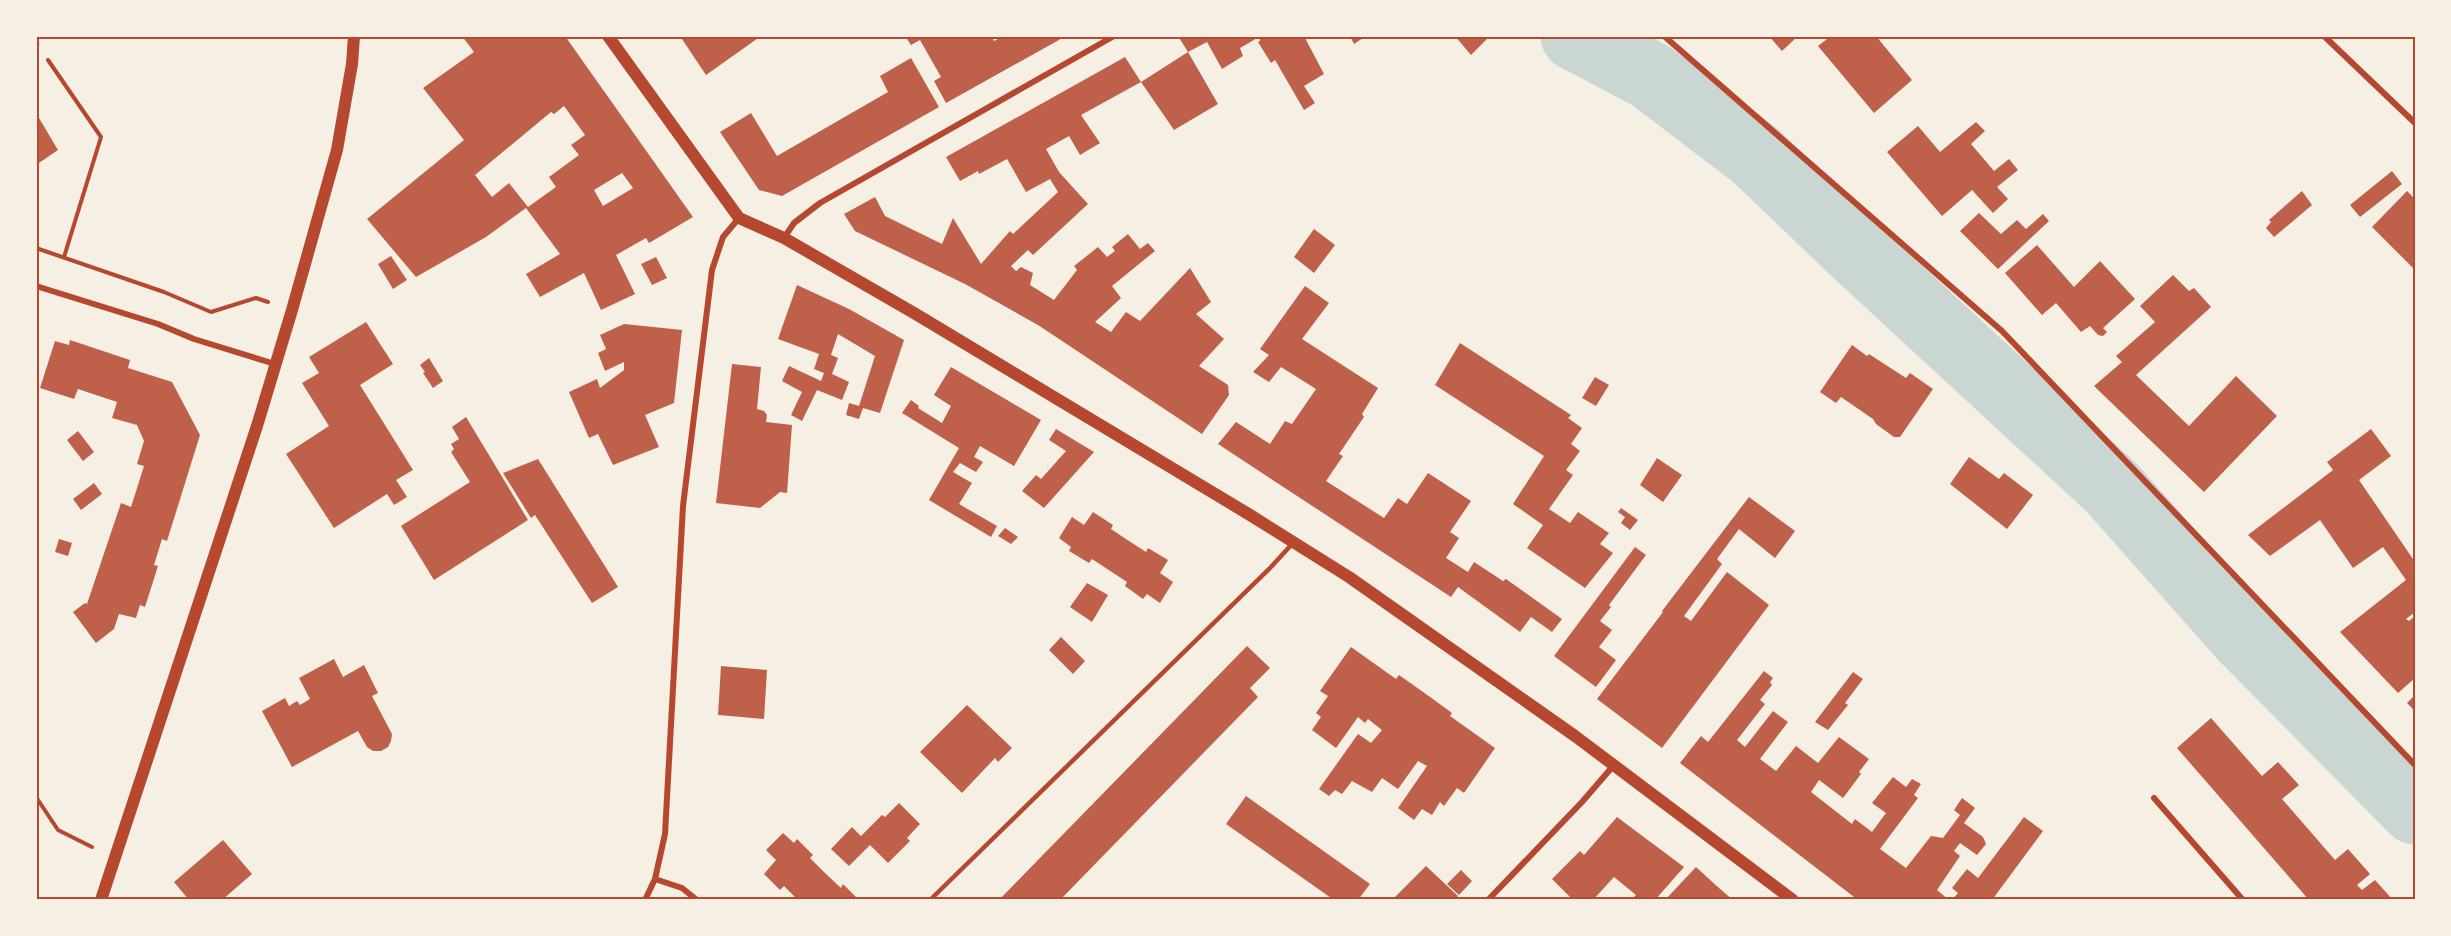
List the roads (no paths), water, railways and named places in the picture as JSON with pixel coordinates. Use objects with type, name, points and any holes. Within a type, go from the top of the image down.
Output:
[{"type":"main road","points":[[101,900],[254,437],[292,310],[337,150],[352,64],[354,36]]},
{"type":"main road","points":[[608,36],[739,218],[784,238],[1046,393],[1359,584],[1614,765],[1792,900]]},
{"type":"street","points":[[784,238],[794,223],[820,203],[1113,36]]},
{"type":"street","points":[[1664,36],[2002,331],[2415,765]]},
{"type":"street","points":[[2324,36],[2415,123]]},
{"type":"street","points":[[645,900],[655,879],[665,834],[683,506],[712,270],[723,237],[739,218]]},
{"type":"street","points":[[36,286],[275,364]]},
{"type":"street","points":[[1488,900],[1582,802],[1614,765]]},
{"type":"street","points":[[2154,798],[2243,900]]},
{"type":"street","points":[[655,879],[682,888],[696,900]]},
{"type":"lane","points":[[930,900],[1293,543]]},
{"type":"waterway","points":[[1575,36],[1651,76],[1756,156],[1852,248],[2112,488],[2245,638],[2415,810]]}]
